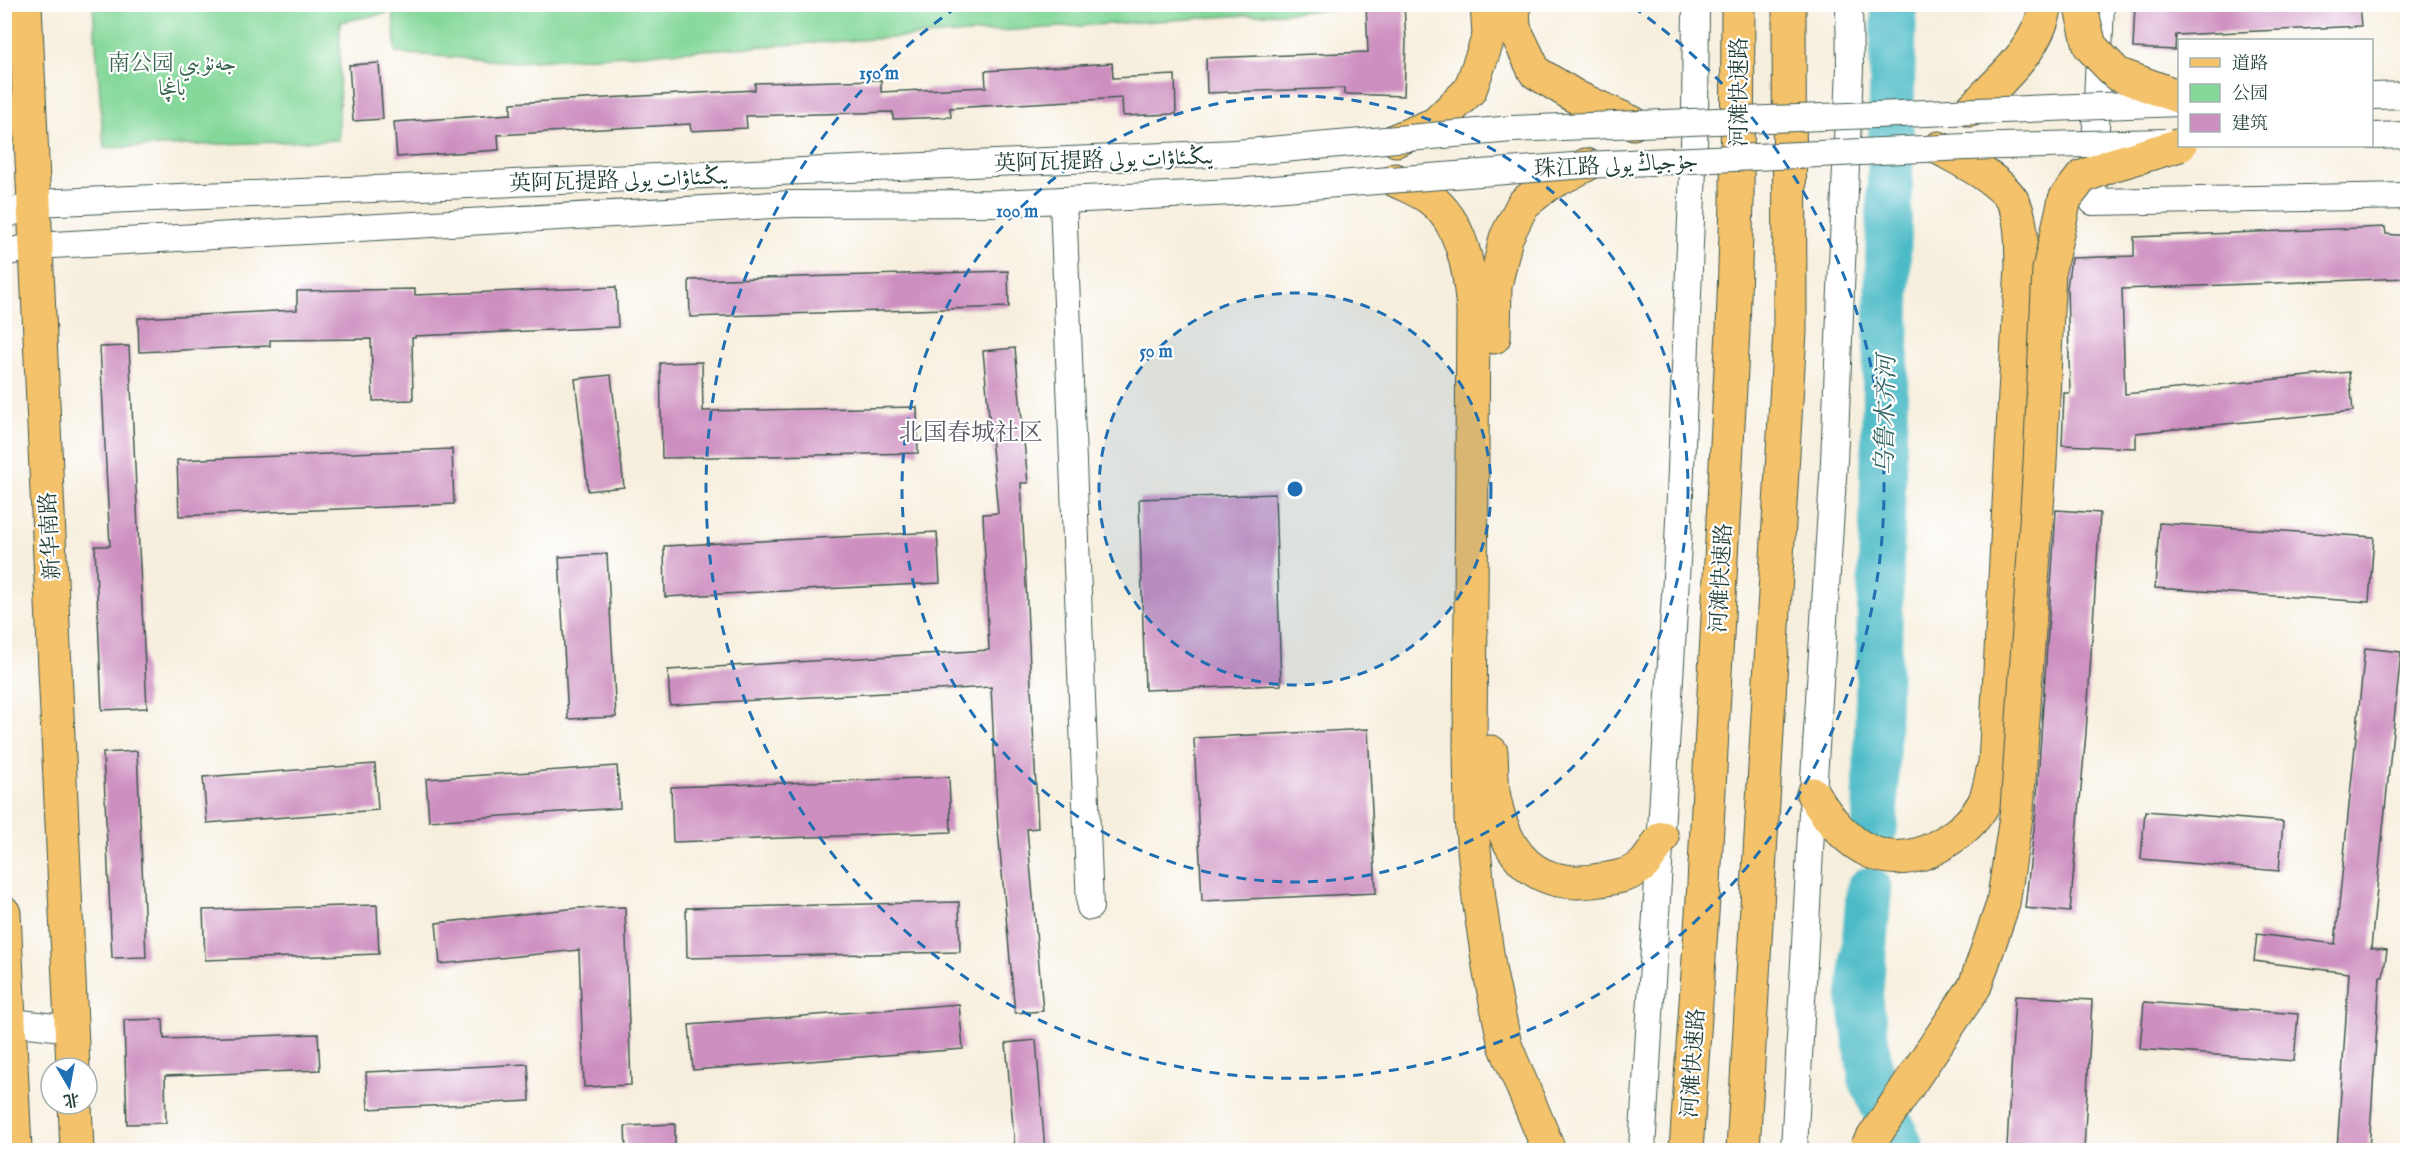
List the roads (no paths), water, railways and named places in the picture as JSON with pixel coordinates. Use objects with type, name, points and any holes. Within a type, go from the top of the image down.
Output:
[{"type":"main road","name":"新华南路","points":[[25,4],[34,203],[20,249],[72,1056]]},
{"type":"main road","points":[[1396,140],[1435,124],[1470,90],[1489,36],[1487,4]]},
{"type":"main road","points":[[1513,4],[1514,28],[1535,72],[1578,98],[1633,123]]},
{"type":"main road","name":"河滩快速路","points":[[1686,1150],[1704,884],[1733,330],[1737,201],[1738,4]]},
{"type":"main road","points":[[1743,1150],[1790,331],[1789,4]]},
{"type":"main road","points":[[1971,110],[2028,51],[2045,13],[2046,4]]},
{"type":"main road","points":[[2080,4],[2090,46],[2117,74],[2178,96]]},
{"type":"main road","points":[[1865,1150],[1975,986],[2003,904],[2017,810],[2040,462],[2049,269],[2065,199],[2082,177],[2178,144]]},
{"type":"main road","points":[[1813,794],[1828,819],[1844,834],[1888,859],[1905,858],[1930,852],[1954,837],[1972,821],[1985,802],[1995,763],[2022,265],[2019,224],[2012,200],[1984,173],[1939,148]]},
{"type":"main road","points":[[1549,1150],[1505,1045],[1490,973],[1479,899],[1471,819],[1480,745],[1495,285],[1506,238],[1523,204],[1547,185],[1586,165]]},
{"type":"main road","points":[[1395,180],[1429,197],[1448,219],[1470,274],[1473,311],[1480,745],[1502,827],[1515,852],[1529,867],[1549,880],[1576,883],[1619,878],[1643,865],[1662,838]]},
{"type":"main road","points":[[4,913],[7,1021],[15,1150]]},
{"type":"main road","points":[[76,1116],[77,1150]]},
{"type":"street","points":[[1642,1150],[1662,838],[1680,497],[1695,119],[1696,4]]},
{"type":"street","points":[[1794,1150],[1834,462],[1850,67],[1849,4]]},
{"type":"street","points":[[2101,4],[2093,202],[2408,196]]},
{"type":"street","points":[[2373,96],[2408,95]]},
{"type":"street","name":"珠江路 جۇجياڭ يولى","points":[[1236,153],[1512,129],[2178,103]]},
{"type":"street","points":[[2373,136],[2408,135]]},
{"type":"street","name":"珠江路 جۇجياڭ يولى","points":[[1234,192],[1586,165],[1939,148],[2178,143]]},
{"type":"street","name":"英阿瓦提路 يىڭىئاۋات يولى","points":[[4,216],[34,203],[1236,153]]},
{"type":"street","name":"英阿瓦提路 يىڭىئاۋات يولى","points":[[20,249],[792,204],[996,203],[1234,192]]},
{"type":"street","points":[[1064,200],[1090,908]]},
{"type":"street","points":[[7,1021],[71,1029]]},
{"type":"waterway","name":"乌鲁木齐河","points":[[1875,826],[1894,4]]},
{"type":"waterway","name":"乌鲁木齐河","points":[[1869,890],[1860,996],[1871,1078],[1902,1150]]},
{"type":"district","name":"北国春城社区","points":[[971,432]]},
{"type":"park label","name":"南公园 جەنۇبىي باغچا","points":[[172,74]]}]
